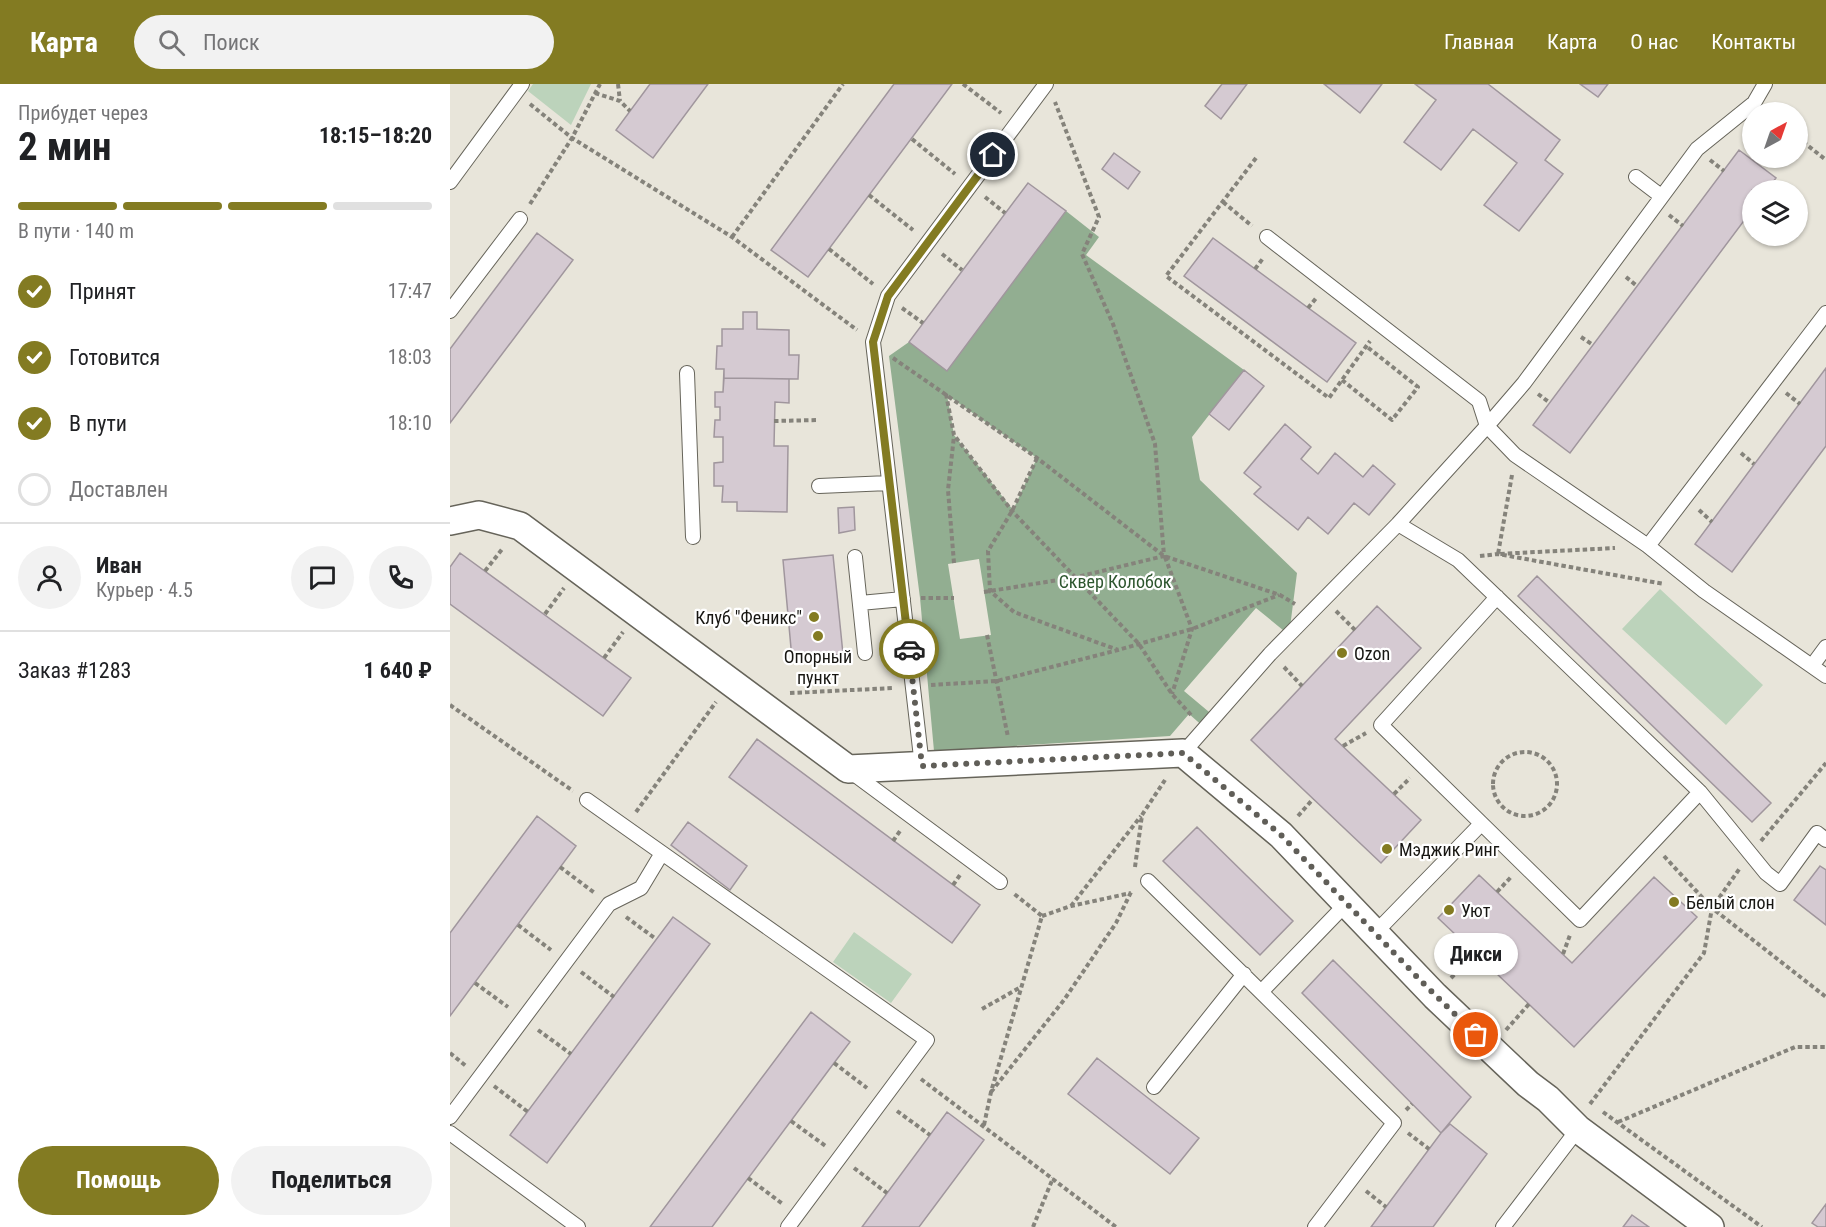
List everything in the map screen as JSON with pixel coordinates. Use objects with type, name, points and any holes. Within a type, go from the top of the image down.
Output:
[{"type":"street","points":[[450,521],[479,515],[520,526],[848,769],[1183,753],[1281,835],[1435,996],[1578,1129],[1710,1227]]},
{"type":"lane","points":[[1183,753],[1270,654],[1398,524],[1487,426],[1524,383],[1697,149],[1754,103],[1765,84]]},
{"type":"lane","points":[[450,182],[518,88]]},
{"type":"lane","points":[[922,766],[873,342],[888,296],[1016,125],[1049,90]]},
{"type":"lane","points":[[1636,177],[1662,196]]},
{"type":"lane","points":[[450,311],[520,219]]},
{"type":"lane","points":[[1267,237],[1479,401],[1487,426],[1515,455],[1648,546],[1704,591],[1826,676]]},
{"type":"lane","points":[[1648,546],[1826,313]]},
{"type":"lane","points":[[687,373],[693,537]]},
{"type":"lane","points":[[819,486],[889,483]]},
{"type":"lane","points":[[1398,524],[1458,560],[1700,792],[1766,873],[1780,884],[1817,833],[1826,840]]},
{"type":"lane","points":[[855,557],[865,653]]},
{"type":"lane","points":[[1497,597],[1381,725],[1580,920],[1700,792]]},
{"type":"lane","points":[[860,603],[903,599]]},
{"type":"lane","points":[[1812,666],[1826,647]]},
{"type":"lane","points":[[848,769],[1000,882]]},
{"type":"lane","points":[[587,800],[927,1040],[788,1227]]},
{"type":"lane","points":[[1374,933],[1481,824]]},
{"type":"lane","points":[[450,1117],[609,904],[641,888],[662,853]]},
{"type":"lane","points":[[1148,881],[1394,1123],[1315,1227]]},
{"type":"lane","points":[[1261,992],[1346,904]]},
{"type":"lane","points":[[1154,1087],[1244,974]]},
{"type":"lane","points":[[1503,1227],[1578,1129]]},
{"type":"lane","points":[[450,1133],[578,1227]]},
{"type":"path","points":[[520,219],[572,138],[600,84]]},
{"type":"path","points":[[618,84],[620,101]]},
{"type":"path","points":[[732,237],[843,84]]},
{"type":"path","points":[[963,84],[1016,125]]},
{"type":"path","points":[[518,88],[572,138],[732,237],[873,342]]},
{"type":"path","points":[[1049,90],[1099,217],[1082,254],[1113,324],[1155,444],[1164,556],[1192,628],[1173,694]]},
{"type":"path","points":[[595,93],[620,101],[630,111]]},
{"type":"path","points":[[1808,146],[1826,160]]},
{"type":"path","points":[[1256,158],[1166,276],[1329,398],[1381,325]]},
{"type":"path","points":[[1223,202],[1267,237]]},
{"type":"path","points":[[1342,380],[1392,420],[1418,387],[1366,346]]},
{"type":"path","points":[[889,356],[1037,458],[1164,556],[1280,595],[1309,614]]},
{"type":"path","points":[[946,394],[954,435],[948,490],[954,563]]},
{"type":"path","points":[[774,421],[818,420]]},
{"type":"path","points":[[954,435],[1012,511],[1139,644],[1173,694],[1205,728]]},
{"type":"path","points":[[1498,554],[1515,455]]},
{"type":"path","points":[[987,591],[988,551],[1012,511],[1037,458]]},
{"type":"path","points":[[1458,560],[1498,554],[1648,546]]},
{"type":"path","points":[[1498,554],[1704,591]]},
{"type":"path","points":[[987,591],[1077,577],[1164,556]]},
{"type":"path","points":[[987,591],[1014,612],[1118,650]]},
{"type":"path","points":[[625,828],[739,689],[913,687],[997,681],[1118,650],[1192,628],[1280,595]]},
{"type":"path","points":[[903,599],[954,598]]},
{"type":"path","points":[[987,635],[1010,747]]},
{"type":"path","points":[[1270,654],[1302,686]]},
{"type":"path","points":[[450,705],[587,800]]},
{"type":"path","points":[[1343,746],[1381,725]]},
{"type":"path","points":[[1517,752],[1539,755],[1554,770],[1557,780],[1557,790],[1547,808],[1528,817],[1508,813],[1494,797],[1492,786],[1493,775],[1498,764],[1517,752]]},
{"type":"path","points":[[1071,906],[1142,815],[1183,753]]},
{"type":"path","points":[[1590,1104],[1704,954],[1712,908],[1751,853],[1826,763]]},
{"type":"path","points":[[1134,871],[1142,815]]},
{"type":"path","points":[[1652,843],[1712,908],[1826,997]]},
{"type":"path","points":[[1042,916],[1071,906],[1131,893],[1148,881]]},
{"type":"path","points":[[1000,882],[1042,916]]},
{"type":"path","points":[[991,1092],[1064,1000],[1116,923],[1131,893],[1133,882]]},
{"type":"path","points":[[984,1125],[991,1092],[1042,916]]},
{"type":"path","points":[[1435,996],[1475,953]]},
{"type":"path","points":[[982,1009],[1022,987]]},
{"type":"path","points":[[1490,1049],[1529,1004]]},
{"type":"path","points":[[1618,1122],[1795,1047],[1826,1047]]},
{"type":"path","points":[[906,1068],[1116,1227]]},
{"type":"path","points":[[1033,1227],[1053,1178]]},
{"type":"path","points":[[1351,1179],[1386,1207]]},
{"type":"green space","points":[[533,84],[591,84],[571,125],[528,91]]},
{"type":"green space","name":"Сквер Колобок","points":[[1066,211],[1099,237],[1086,255],[1244,370],[1192,437],[1200,480],[1297,573],[1289,635],[1256,608],[1184,691],[1215,717],[1205,728],[1189,714],[1170,736],[934,751],[920,598],[889,356],[909,342],[947,370]],"holes":[[[947,395],[1037,458],[1013,510],[954,435]],[[979,559],[991,635],[960,639],[948,564]]]},
{"type":"green space","points":[[1660,589],[1763,685],[1726,725],[1622,629]]},
{"type":"green space","points":[[854,932],[912,974],[891,1003],[833,962]]},
{"type":"building","points":[[650,84],[708,84],[653,158],[616,130]]},
{"type":"building","points":[[894,84],[952,84],[808,277],[771,250]]},
{"type":"building","points":[[1222,84],[1247,84],[1221,119],[1205,106]]},
{"type":"building","points":[[1324,84],[1382,84],[1360,113]]},
{"type":"building","points":[[1415,84],[1488,84],[1560,140],[1545,160],[1563,174],[1519,231],[1484,205],[1517,163],[1473,129],[1441,170],[1404,142],[1436,100]]},
{"type":"building","points":[[1580,84],[1608,84],[1598,97]]},
{"type":"building","points":[[1739,150],[1742,152],[1742,168],[1763,168],[1776,178],[1774,180],[1742,180],[1742,223],[1570,453],[1533,425]]},
{"type":"building","points":[[1114,153],[1140,172],[1128,189],[1102,169]]},
{"type":"building","points":[[1028,183],[1066,211],[947,371],[909,342]]},
{"type":"building","points":[[537,233],[573,260],[450,423],[450,349]]},
{"type":"building","points":[[1213,238],[1356,343],[1327,382],[1184,276]]},
{"type":"building","points":[[743,312],[757,312],[757,329],[789,330],[789,355],[799,355],[798,379],[789,379],[789,403],[775,402],[774,446],[788,446],[787,512],[737,511],[737,502],[722,502],[723,486],[714,486],[714,463],[723,462],[723,437],[714,437],[715,420],[720,420],[720,407],[715,407],[715,392],[723,392],[724,369],[716,369],[717,346],[722,346],[722,329],[743,329]]},
{"type":"building","points":[[743,312],[757,312],[757,329],[789,330],[789,355],[799,355],[798,379],[724,378],[724,369],[716,369],[717,346],[722,346],[722,329],[743,329]]},
{"type":"building","points":[[1826,368],[1826,446],[1732,572],[1695,544]]},
{"type":"building","points":[[1244,370],[1264,386],[1229,430],[1209,414]]},
{"type":"building","points":[[724,378],[789,379],[789,403],[775,402],[774,446],[788,446],[787,512],[737,511],[737,502],[722,502],[723,486],[714,486],[714,463],[723,462],[723,437],[714,437],[715,420],[720,420],[720,407],[715,407],[715,392],[723,392]]},
{"type":"building","points":[[1285,424],[1311,447],[1301,459],[1318,474],[1335,453],[1363,477],[1373,465],[1395,484],[1369,515],[1354,503],[1328,534],[1308,517],[1298,530],[1254,494],[1261,487],[1244,473]]},
{"type":"building","points":[[854,507],[855,530],[839,533],[838,508]]},
{"type":"building","points":[[460,553],[631,678],[603,716],[450,604],[450,567]]},
{"type":"building","name":"Клуб \"Феникс\"","points":[[833,555],[843,654],[792,659],[783,560]]},
{"type":"building","points":[[1537,576],[1771,803],[1752,822],[1518,596]]},
{"type":"building","points":[[1377,606],[1421,648],[1335,739],[1421,820],[1381,863],[1251,740]]},
{"type":"building","points":[[757,739],[980,905],[952,943],[729,777]]},
{"type":"building","points":[[537,816],[576,846],[450,1016],[450,933]]},
{"type":"building","points":[[688,822],[747,866],[730,890],[671,845]]},
{"type":"building","points":[[1197,827],[1293,921],[1260,955],[1163,861]]},
{"type":"building","points":[[1820,866],[1826,870],[1826,925],[1794,900]]},
{"type":"building","points":[[1479,875],[1572,963],[1654,877],[1697,917],[1574,1047],[1438,918]]},
{"type":"building","points":[[673,917],[710,944],[547,1163],[510,1135]]},
{"type":"building","points":[[1333,960],[1471,1097],[1441,1133],[1302,993]]},
{"type":"building","points":[[811,1012],[850,1042],[712,1227],[650,1227]]},
{"type":"building","points":[[1097,1058],[1199,1138],[1170,1174],[1068,1094]]},
{"type":"building","points":[[947,1112],[984,1140],[919,1227],[862,1227]]},
{"type":"building","points":[[1450,1124],[1487,1154],[1433,1227],[1371,1227],[1441,1133]]},
{"type":"building","points":[[1826,1204],[1826,1227],[1818,1227],[1812,1223]]},
{"type":"building","points":[[1632,1215],[1649,1227],[1623,1227]]},
{"type":"way so far","points":[[909,649],[922,766],[1183,753],[1281,835],[1435,996],[1476,1035]]},
{"type":"place","name":"Клуб \"Феникс\"","points":[[814,617]]},
{"type":"place","name":"Опорный пункт","points":[[818,636]]},
{"type":"place","name":"Ozon","points":[[1342,653]]},
{"type":"place","name":"Мэджик Ринг","points":[[1387,849]]},
{"type":"place","name":"Белый слон","points":[[1674,902]]},
{"type":"place","name":"Уют","points":[[1449,910]]},
{"type":"place","name":"Дикси","points":[[1476,1035]]},
{"type":"route","points":[[909,649],[873,342],[888,296],[993,155]]}]
